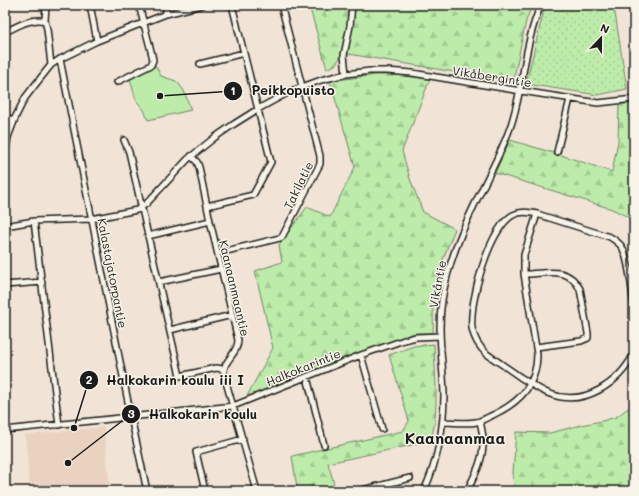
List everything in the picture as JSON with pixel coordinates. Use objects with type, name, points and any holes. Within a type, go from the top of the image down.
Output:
[{"type":"street","points":[[46,5],[45,21],[51,65]]},
{"type":"street","points":[[90,5],[97,41]]},
{"type":"street","points":[[117,82],[151,65],[153,60],[140,5]]},
{"type":"street","points":[[166,5],[166,14]]},
{"type":"street","points":[[5,156],[8,137],[25,98],[51,65],[97,41],[166,14],[202,5]]},
{"type":"street","points":[[207,206],[253,195],[271,164],[232,5]]},
{"type":"street","name":"Takilatie","points":[[218,253],[280,238],[284,234],[320,164],[320,156],[281,5]]},
{"type":"street","points":[[346,74],[344,55],[350,26],[352,5]]},
{"type":"street","name":"Vikåntie","points":[[424,491],[436,458],[443,422],[444,393],[440,336],[442,300],[448,269],[470,214],[506,140],[518,101],[529,42],[541,5]]},
{"type":"street","points":[[5,32],[34,20],[45,21]]},
{"type":"street","points":[[200,64],[244,53]]},
{"type":"street","name":"Kalastajatorpantie","points":[[60,59],[147,491]]},
{"type":"street","name":"Vikåbergintie","points":[[141,207],[146,204],[191,156],[219,135],[258,109],[278,98],[302,86],[333,76],[370,71],[412,73],[598,103],[634,99]]},
{"type":"street","points":[[557,152],[570,99]]},
{"type":"street","points":[[5,116],[14,121]]},
{"type":"street","points":[[124,140],[129,152],[180,376],[216,368],[223,369],[257,491]]},
{"type":"street","name":"Kaanaanmaantie","points":[[191,156],[197,162],[238,342],[235,350],[223,369]]},
{"type":"street","points":[[5,224],[34,221],[92,219],[134,210],[141,207]]},
{"type":"street","points":[[634,306],[626,256],[618,242],[610,237],[527,212],[517,213],[507,219],[498,230],[488,250],[476,289],[472,318],[474,335],[482,349],[530,384],[551,395],[566,398],[577,397],[588,395],[602,389],[609,384],[629,362],[634,354]]},
{"type":"street","points":[[443,422],[471,423],[480,421],[499,412],[514,403],[521,396],[534,376],[537,364],[536,346],[524,274],[524,255],[537,214]]},
{"type":"street","points":[[34,221],[59,425]]},
{"type":"street","points":[[148,236],[210,221]]},
{"type":"street","points":[[159,282],[221,269]]},
{"type":"street","points":[[524,274],[556,272],[570,276],[580,289],[588,333],[588,338],[581,341],[536,346]]},
{"type":"street","points":[[5,285],[42,282]]},
{"type":"street","points":[[170,330],[232,315]]},
{"type":"street","name":"Halkokarintie","points":[[5,430],[233,406],[361,355],[411,338],[420,336],[440,336]]},
{"type":"street","points":[[361,355],[382,429]]},
{"type":"street","points":[[307,376],[324,445]]},
{"type":"street","points":[[467,491],[482,457],[483,440],[480,421]]},
{"type":"street","points":[[205,491],[196,452],[243,439]]},
{"type":"street","points":[[359,491],[410,478]]},
{"type":"shaded area","points":[[104,427],[110,491],[30,491],[25,435]]},
{"type":"green space","points":[[309,5],[532,5],[526,21],[513,82],[343,53],[335,65],[327,69]]},
{"type":"green space","points":[[547,5],[608,5],[609,7],[614,7],[627,89],[598,95],[526,84],[544,10]]},
{"type":"green space","points":[[156,66],[161,76],[176,81],[179,84],[184,91],[191,110],[148,120],[144,110],[136,100],[130,79]]},
{"type":"green space","points":[[375,75],[396,75],[430,79],[402,151],[410,179],[423,212],[455,229],[442,262],[435,286],[433,304],[433,333],[416,333],[246,398],[273,348],[255,271],[282,262],[279,245],[307,207],[330,217],[355,167],[330,81]]},
{"type":"green space","points":[[634,103],[634,220],[612,209],[495,173],[510,140],[612,172],[618,141],[619,105]]},
{"type":"green space","points":[[434,344],[436,402],[432,437],[412,445],[328,463],[336,491],[284,491],[297,488],[292,456],[403,431],[409,421],[389,355],[414,346]]},
{"type":"green space","points":[[634,404],[634,491],[514,491],[513,472],[516,432],[550,433],[602,421],[616,417]]},
{"type":"place","name":"Peikkopuisto","points":[[160,96]]},
{"type":"place","name":"Halkokarin koulu iii I","points":[[74,428]]},
{"type":"place","name":"Halkokarin koulu","points":[[68,463]]},
{"type":"district","name":"Kaanaanmaa","points":[[455,437]]}]
